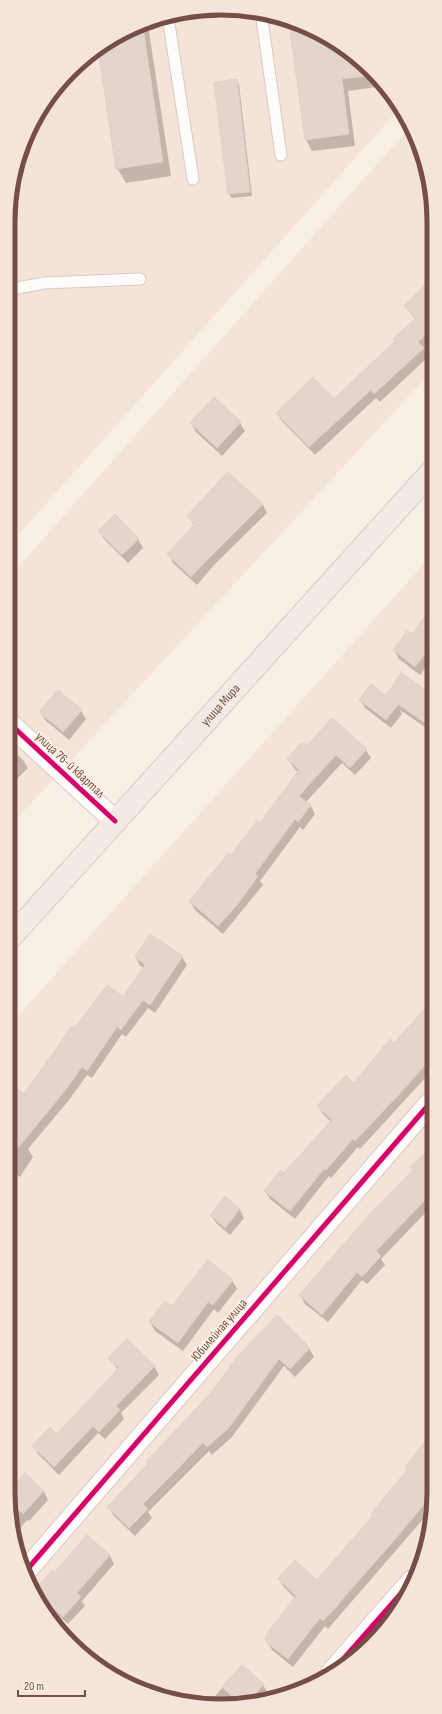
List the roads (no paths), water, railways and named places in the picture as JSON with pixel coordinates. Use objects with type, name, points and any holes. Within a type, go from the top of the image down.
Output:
[{"type":"main road","name":"улица Мира","points":[[15,932],[427,477]]},
{"type":"street","name":"улица 76-й квартал","points":[[15,729],[115,821]]},
{"type":"street","name":"Юбилейная улица","points":[[29,1567],[427,1107]]},
{"type":"street","points":[[346,1656],[399,1595]]},
{"type":"lane","points":[[262,19],[281,155]]},
{"type":"lane","points":[[169,22],[193,179]]},
{"type":"lane","points":[[15,288],[44,283],[140,279]]}]
